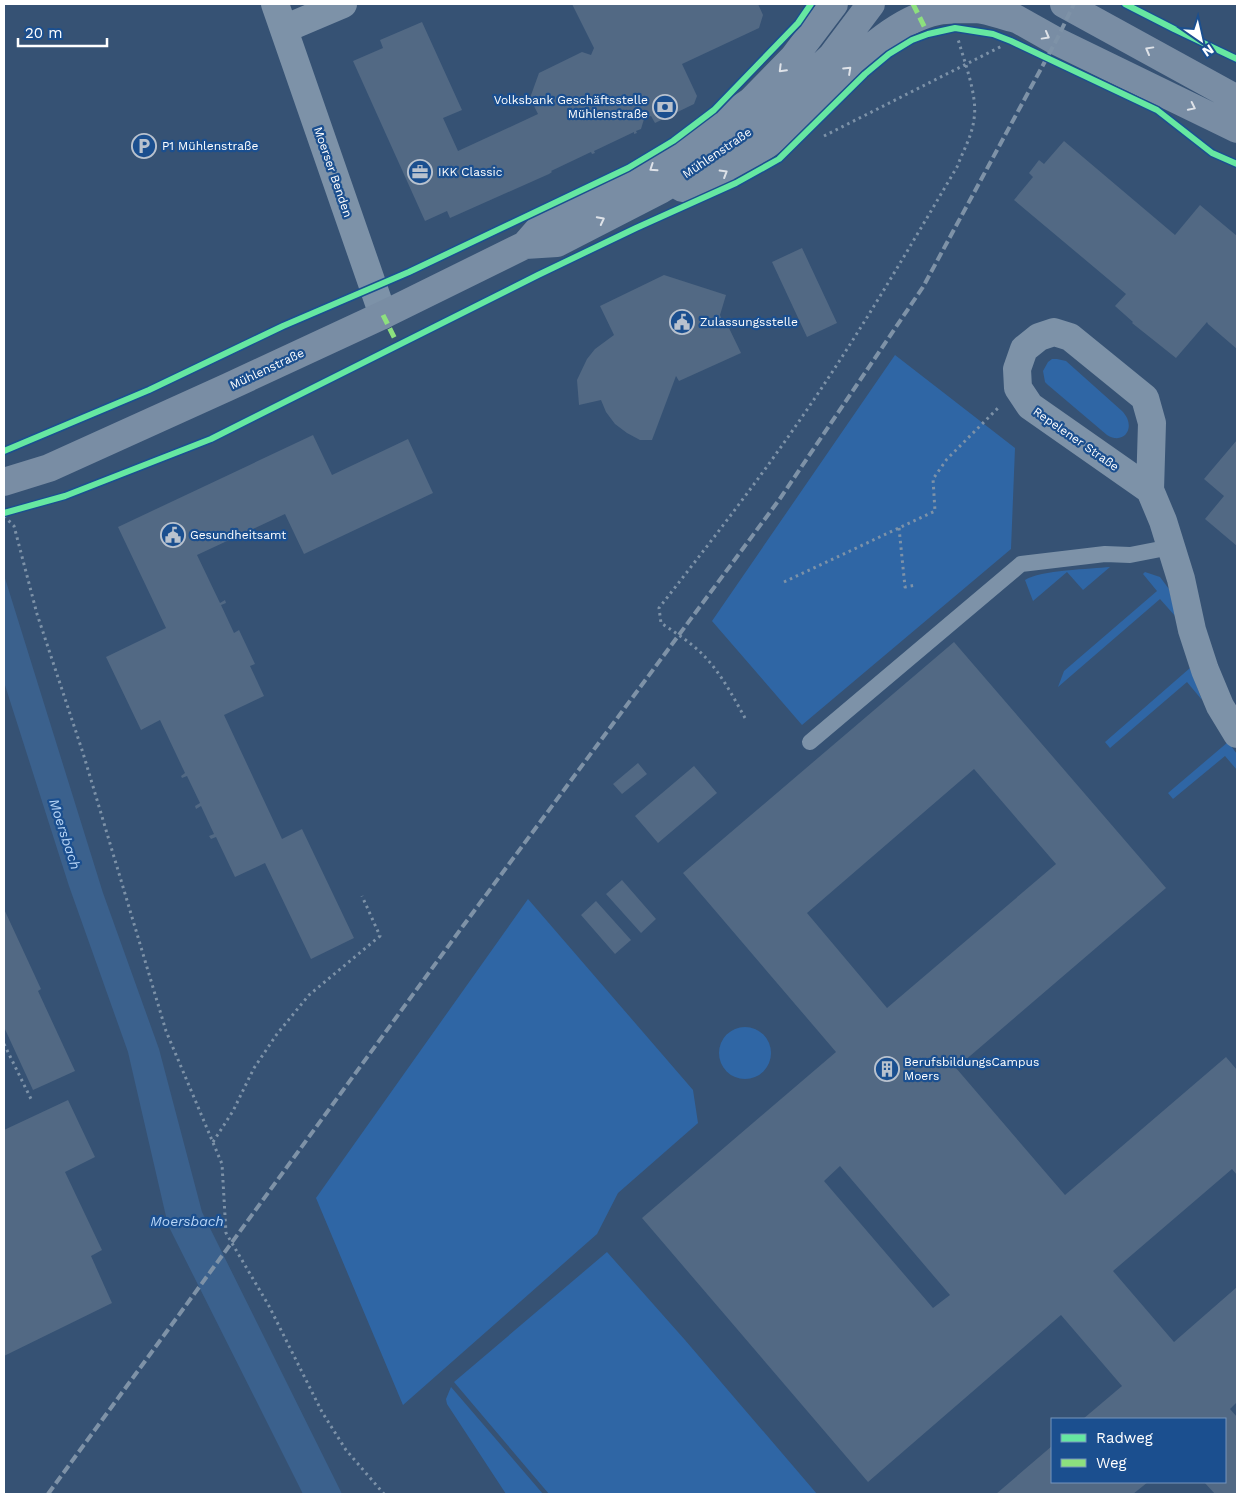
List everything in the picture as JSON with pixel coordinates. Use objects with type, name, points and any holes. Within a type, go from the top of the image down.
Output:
[{"type":"main road","name":"Mühlenstraße","points":[[4,482],[49,468],[228,388],[525,245],[539,229],[586,202],[640,177],[751,100],[794,57],[834,4]]},
{"type":"main road","name":"Mühlenstraße","points":[[525,245],[557,243],[660,190],[734,144],[768,116],[832,56],[871,4]]},
{"type":"main road","points":[[988,4],[1056,41],[1237,129]]},
{"type":"main road","points":[[1064,4],[1237,99]]},
{"type":"main road","points":[[660,190],[693,186],[718,177],[769,144],[872,47],[905,24],[938,11],[977,9],[1016,19]]},
{"type":"street","name":"Moerser Benden","points":[[275,4],[383,315]]},
{"type":"street","points":[[284,29],[343,4]]},
{"type":"street","points":[[1018,388],[1017,368],[1024,349],[1039,337],[1054,332],[1070,337],[1145,398],[1152,423],[1150,490],[1163,521],[1181,579],[1192,630],[1205,670],[1220,706],[1237,734]]},
{"type":"street","name":"Repelener Straße","points":[[1018,388],[1030,406],[1150,490]]},
{"type":"lane","points":[[810,742],[1021,564],[1105,554],[1130,555],[1171,547]]},
{"type":"path","points":[[745,718],[712,664],[698,649],[661,623],[659,608],[796,427],[852,341],[956,167],[969,139],[974,118],[974,99],[957,37]]},
{"type":"path","points":[[824,136],[1003,45]]},
{"type":"path","points":[[784,582],[935,511],[933,479],[947,459],[1018,388]]},
{"type":"path","points":[[4,516],[14,526],[37,614],[83,753],[166,1031],[222,1164],[226,1233],[269,1306],[322,1412],[346,1450],[384,1494]]},
{"type":"path","points":[[899,528],[905,587],[916,585]]},
{"type":"path","points":[[213,1143],[233,1111],[254,1068],[277,1034],[309,995],[380,936],[362,896]]},
{"type":"path","points":[[4,1044],[32,1101]]},
{"type":"shaded area","points":[[895,355],[1015,448],[1011,549],[802,725],[712,621]]},
{"type":"shaded area","points":[[1052,359],[1066,361],[1122,411],[1129,423],[1129,428],[1124,436],[1113,438],[1107,435],[1045,382],[1043,371]]},
{"type":"shaded area","points":[[1110,567],[1083,590],[1067,572],[1033,601],[1025,580],[1053,572]]},
{"type":"shaded area","points":[[1145,572],[1160,577],[1169,589],[1176,617],[1160,599],[1058,687],[1064,671],[1157,591],[1143,574]]},
{"type":"shaded area","points":[[1190,668],[1202,700],[1187,682],[1110,748],[1105,742]]},
{"type":"shaded area","points":[[1228,742],[1237,754],[1237,770],[1225,756],[1173,799],[1168,793]]},
{"type":"shaded area","points":[[528,899],[693,1090],[698,1123],[618,1193],[597,1234],[403,1405],[316,1198]]},
{"type":"shaded area","points":[[745,1027],[759,1031],[767,1039],[771,1053],[767,1067],[759,1075],[745,1079],[731,1075],[723,1067],[719,1053],[723,1039],[731,1031]]},
{"type":"shaded area","points":[[607,1252],[817,1494],[549,1494],[454,1382]]},
{"type":"shaded area","points":[[451,1387],[543,1494],[506,1494],[447,1404],[446,1399]]},
{"type":"water","name":"Moersbach","points":[[4,575],[103,893],[159,1049],[202,1212],[342,1494],[303,1494],[168,1225],[128,1052],[69,886],[4,682]]},
{"type":"building","points":[[572,4],[758,4],[763,15],[759,28],[682,64],[697,96],[694,104],[655,123],[651,116],[644,119],[641,129],[636,131],[637,133],[634,134],[634,132],[594,151],[595,153],[592,154],[591,152],[551,171],[549,174],[450,218],[447,211],[425,221],[353,61],[383,48],[380,40],[422,22],[462,110],[443,118],[458,151],[538,114],[530,98],[539,73],[582,52],[591,55],[594,48]]},
{"type":"building","points":[[1064,141],[1175,235],[1200,205],[1237,236],[1237,349],[1207,322],[1176,358],[1132,323],[1115,306],[1126,294],[1014,200],[1033,177],[1029,173],[1039,160],[1044,164]]},
{"type":"building","points":[[802,248],[837,323],[807,337],[772,262]]},
{"type":"building","points":[[664,275],[726,295],[720,315],[725,327],[728,326],[741,353],[679,381],[676,376],[652,440],[640,440],[615,424],[606,412],[601,400],[579,405],[577,380],[587,359],[595,349],[614,335],[600,306]]},
{"type":"building","points":[[313,435],[332,475],[408,439],[433,493],[304,554],[285,514],[197,555],[220,603],[225,600],[226,603],[221,605],[234,633],[239,630],[255,664],[250,666],[264,696],[224,715],[282,839],[302,829],[354,938],[311,959],[265,863],[235,877],[216,837],[211,839],[209,836],[214,834],[201,806],[196,809],[195,806],[200,803],[187,776],[182,778],[181,776],[185,773],[160,720],[141,730],[106,657],[166,628],[118,527]]},
{"type":"building","points":[[1237,440],[1237,546],[1205,519],[1224,496],[1204,479]]},
{"type":"building","name":"BerufsbildungsCampus Moers","points":[[954,642],[1166,888],[956,1068],[1065,1195],[1226,1057],[1237,1070],[1237,1175],[1232,1169],[1113,1271],[1174,1342],[1237,1287],[1237,1402],[1230,1409],[1237,1417],[1237,1494],[1215,1494],[1205,1483],[1226,1483],[1226,1418],[1084,1418],[1122,1386],[1061,1315],[868,1482],[642,1218],[836,1052],[683,873]],"holes":[[[974,769],[1056,864],[887,1008],[807,913]],[[840,1166],[950,1295],[933,1308],[824,1181]]]},
{"type":"building","points":[[638,763],[647,774],[622,794],[613,784]]},
{"type":"building","points":[[694,766],[717,793],[658,843],[635,816]]},
{"type":"building","points":[[622,880],[656,919],[641,933],[606,894]]},
{"type":"building","points":[[596,901],[631,940],[615,954],[581,915]]},
{"type":"building","points":[[4,909],[41,989],[38,991],[75,1071],[33,1090],[4,1027]]},
{"type":"building","points":[[68,1100],[95,1157],[65,1172],[102,1250],[91,1256],[112,1303],[4,1356],[4,1130]]},
{"type":"building","points":[[1051,1447],[1051,1483],[1147,1483],[1133,1494],[996,1494]]},
{"type":"railway","points":[[48,1494],[463,926],[779,500],[923,287],[1056,41],[1074,4]]},
{"type":"marked path","points":[[913,4],[928,34]]},
{"type":"marked path","points":[[383,315],[398,345]]},
{"type":"cycle path","points":[[4,451],[149,390],[283,326],[409,272],[628,168],[673,141],[714,110],[798,23],[811,4]]},
{"type":"cycle path","points":[[1125,4],[1237,59]]},
{"type":"cycle path","points":[[4,513],[65,496],[211,439],[538,275],[736,183],[779,159],[865,74],[889,54],[912,40],[928,34],[955,28],[993,34],[1011,41],[1157,110],[1212,153],[1237,164]]},
{"type":"place","name":"Volksbank Geschäftsstelle Mühlenstraße","points":[[665,107]]},
{"type":"place","name":"P1 Mühlenstraße","points":[[144,146]]},
{"type":"place","name":"IKK Classic","points":[[420,172]]},
{"type":"place","name":"Zulassungsstelle","points":[[682,322]]},
{"type":"place","name":"Gesundheitsamt","points":[[173,535]]},
{"type":"place","name":"BerufsbildungsCampus Moers","points":[[887,1069]]}]
